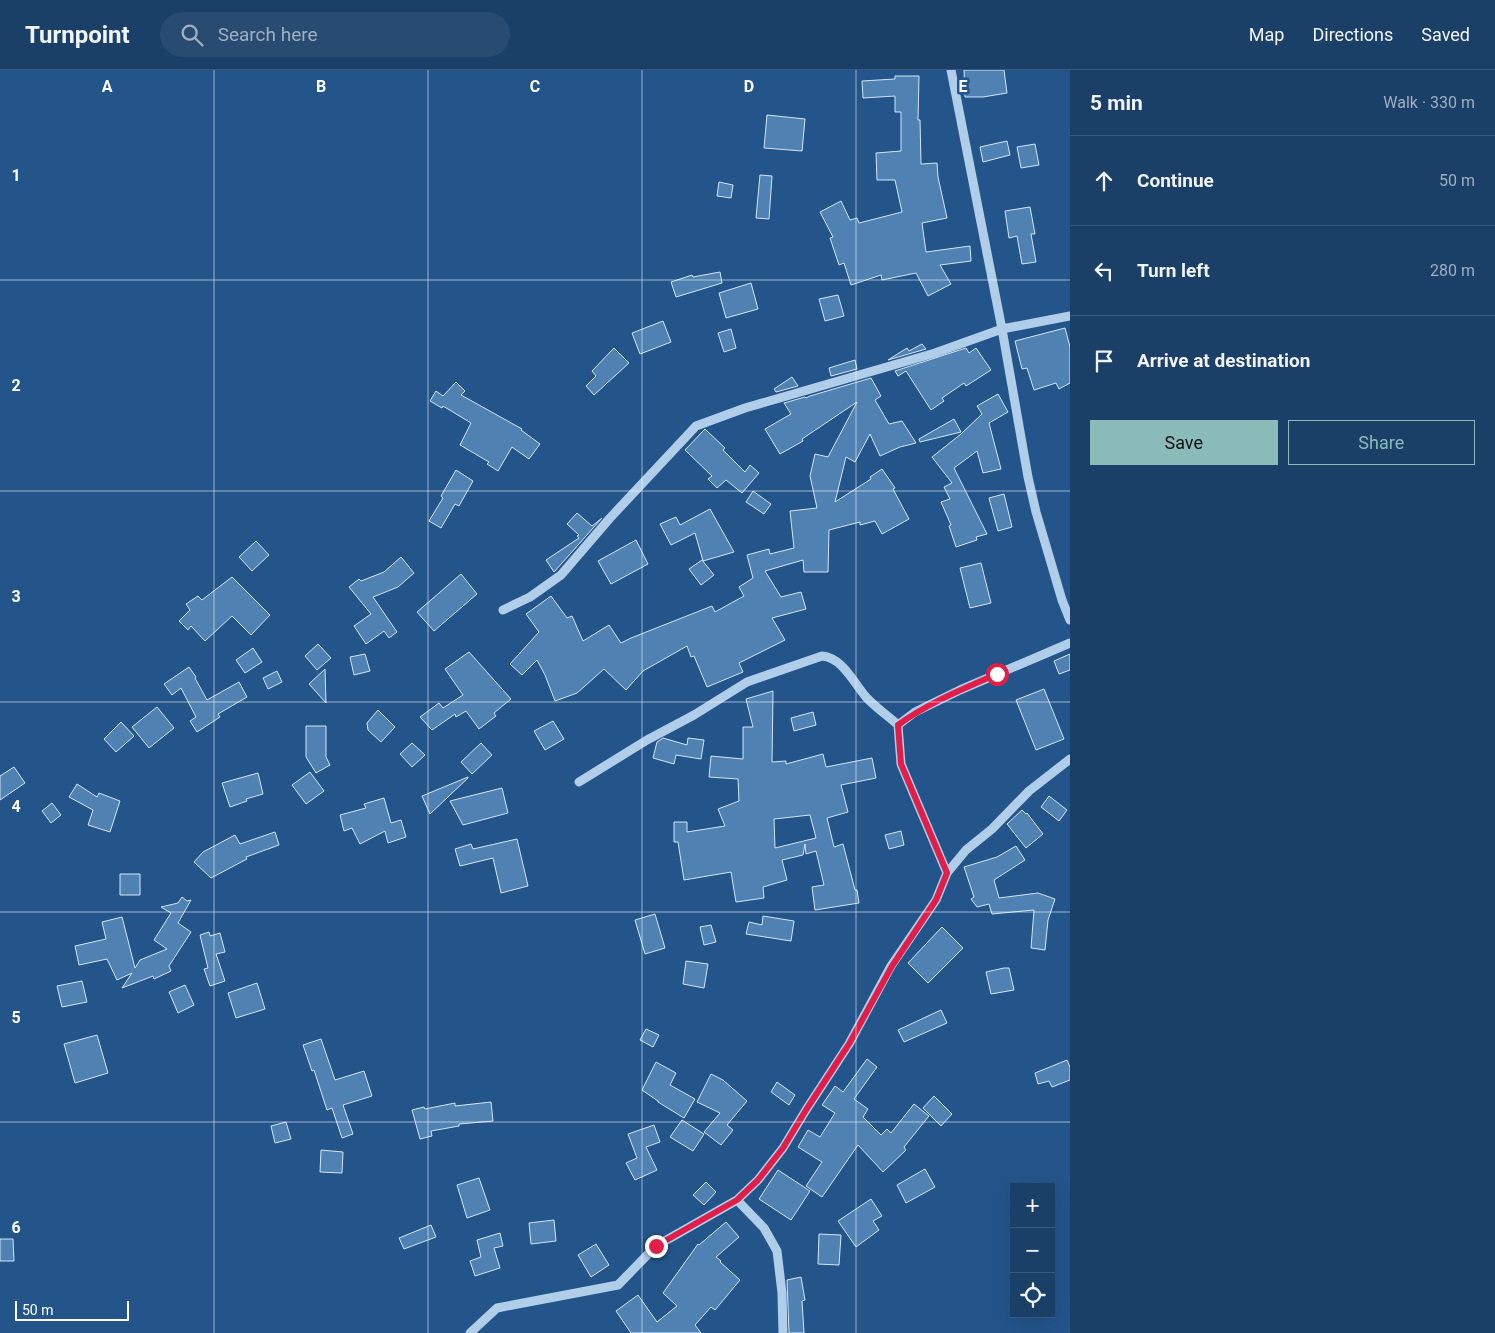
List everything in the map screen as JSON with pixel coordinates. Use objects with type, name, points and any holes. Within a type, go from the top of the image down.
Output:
[{"type":"street","points":[[951,70],[1002,329],[1028,477],[1036,512],[1062,600],[1070,620]]},
{"type":"street","points":[[503,610],[530,597],[561,575],[610,518],[696,426],[745,408],[934,353],[1002,329],[1070,316]]},
{"type":"street","points":[[898,725],[915,712],[960,690],[1070,643]]},
{"type":"street","points":[[579,782],[747,682],[822,656],[832,657],[844,668],[867,698],[898,725],[901,764],[947,873]]},
{"type":"street","points":[[470,1333],[497,1308],[618,1285],[656,1246],[737,1200],[758,1180],[783,1148],[849,1044],[892,966],[936,900],[947,873],[966,850],[992,829],[1029,791],[1070,759]]},
{"type":"street","points":[[737,1200],[764,1228],[777,1251],[782,1293],[783,1333]]},
{"type":"building","points":[[964,70],[1004,70],[1007,93],[983,97],[965,97]]},
{"type":"building","points":[[895,76],[919,76],[918,120],[920,120],[921,164],[937,163],[938,177],[947,218],[922,223],[926,252],[970,246],[971,261],[940,265],[951,284],[928,296],[916,273],[882,280],[881,275],[851,285],[844,263],[839,265],[830,238],[833,237],[820,212],[841,201],[850,220],[857,218],[859,223],[902,212],[895,180],[877,180],[876,153],[901,151],[901,112],[895,112],[895,96],[863,98],[862,81],[895,79]]},
{"type":"building","points":[[767,115],[805,119],[802,151],[764,148]]},
{"type":"building","points":[[1007,141],[1010,155],[983,162],[980,147]]},
{"type":"building","points":[[1035,144],[1039,165],[1021,168],[1017,147]]},
{"type":"building","points":[[760,175],[772,176],[769,219],[756,218]]},
{"type":"building","points":[[719,182],[733,185],[731,198],[717,196]]},
{"type":"building","points":[[1030,207],[1035,234],[1031,234],[1036,262],[1022,264],[1017,236],[1009,238],[1005,211]]},
{"type":"building","points":[[720,272],[722,283],[676,297],[671,282],[692,275],[693,277]]},
{"type":"building","points":[[751,283],[758,309],[726,318],[719,293]]},
{"type":"building","points":[[838,295],[844,316],[825,321],[819,299]]},
{"type":"building","points":[[663,321],[671,342],[640,354],[632,333]]},
{"type":"building","points":[[1065,328],[1070,347],[1070,383],[1059,389],[1056,383],[1034,390],[1027,368],[1022,369],[1015,341]]},
{"type":"building","points":[[731,329],[736,348],[724,352],[718,333]]},
{"type":"building","points":[[922,344],[926,349],[888,360],[907,348],[909,351]]},
{"type":"building","points":[[614,348],[629,363],[594,395],[586,386],[596,376],[592,371]]},
{"type":"building","points":[[966,348],[969,353],[976,348],[991,370],[966,386],[964,383],[942,398],[944,401],[931,410],[906,371],[898,376],[895,371]]},
{"type":"building","points":[[855,360],[857,369],[831,376],[829,368]]},
{"type":"building","points":[[792,377],[798,386],[776,392],[774,389]]},
{"type":"building","points":[[871,378],[881,396],[875,400],[889,424],[902,421],[916,443],[900,447],[880,456],[870,434],[855,462],[846,457],[835,502],[871,479],[870,477],[882,469],[895,488],[893,489],[909,519],[882,534],[875,521],[860,525],[860,522],[829,530],[828,572],[804,572],[803,560],[765,571],[781,597],[801,592],[806,609],[772,618],[785,640],[739,663],[743,672],[707,687],[694,656],[691,657],[687,646],[643,671],[626,690],[604,669],[577,693],[555,701],[537,660],[522,675],[510,664],[539,632],[526,614],[551,596],[567,618],[572,616],[583,641],[609,625],[621,643],[712,606],[715,612],[744,596],[739,587],[753,578],[747,555],[769,549],[770,554],[794,548],[790,511],[817,508],[810,476],[815,454],[828,457],[857,402],[802,439],[803,441],[780,454],[765,429],[791,414],[784,403]]},
{"type":"building","points":[[456,382],[465,391],[461,395],[522,429],[540,444],[529,459],[512,447],[498,471],[487,464],[489,462],[460,445],[471,423],[443,406],[442,408],[430,401],[436,391],[443,396]]},
{"type":"building","points":[[998,394],[1008,412],[989,423],[1001,469],[983,473],[977,451],[954,468],[987,534],[976,537],[977,540],[956,547],[949,526],[951,525],[941,502],[950,499],[944,487],[952,483],[932,457],[982,414],[977,406]]},
{"type":"building","points":[[954,419],[961,432],[920,442],[919,439]]},
{"type":"building","points":[[705,429],[725,448],[723,450],[745,472],[750,465],[759,473],[742,493],[726,480],[717,488],[708,479],[712,476],[685,450]]},
{"type":"building","points":[[456,470],[473,481],[459,506],[455,504],[441,528],[429,521],[443,498],[441,496]]},
{"type":"building","points":[[753,491],[771,504],[764,514],[746,502]]},
{"type":"building","points":[[1004,494],[1012,527],[998,531],[989,498]]},
{"type":"building","points":[[710,509],[734,552],[703,561],[695,533],[671,545],[660,524],[676,517],[680,525]]},
{"type":"building","points":[[577,513],[592,526],[602,518],[554,572],[546,560],[579,538],[577,536],[579,535],[567,524]]},
{"type":"building","points":[[636,540],[648,564],[611,584],[598,561]]},
{"type":"building","points":[[256,541],[269,555],[252,571],[239,557]]},
{"type":"building","points":[[401,557],[414,573],[398,587],[373,597],[397,632],[389,638],[384,631],[366,644],[354,626],[371,614],[349,587],[359,579],[361,581],[384,572]]},
{"type":"building","points":[[702,560],[714,575],[701,585],[689,569]]},
{"type":"building","points":[[981,563],[991,603],[970,608],[960,568]]},
{"type":"building","points":[[461,574],[477,594],[434,631],[417,612]]},
{"type":"building","points":[[232,577],[270,615],[251,635],[232,616],[205,641],[191,626],[188,630],[179,621],[190,610],[186,604],[198,596],[202,600]]},
{"type":"building","points":[[318,644],[331,658],[317,670],[305,656]]},
{"type":"building","points":[[253,648],[262,662],[245,673],[236,660]]},
{"type":"building","points":[[469,652],[511,699],[494,713],[496,716],[479,729],[466,711],[456,717],[455,714],[432,730],[420,717],[439,703],[443,708],[463,695],[445,669]]},
{"type":"building","points":[[365,654],[370,671],[354,675],[350,657]]},
{"type":"building","points":[[1070,654],[1070,670],[1059,674],[1054,661]]},
{"type":"building","points":[[189,667],[207,700],[239,682],[247,697],[218,714],[220,717],[197,732],[190,721],[196,717],[181,688],[172,695],[164,684]]},
{"type":"building","points":[[325,669],[326,703],[309,684]]},
{"type":"building","points":[[277,671],[282,682],[268,689],[263,678]]},
{"type":"building","points":[[1044,689],[1064,739],[1036,750],[1016,700]]},
{"type":"building","points":[[773,691],[772,762],[786,761],[786,764],[823,754],[826,767],[872,758],[876,778],[841,785],[848,812],[827,818],[834,847],[843,844],[859,903],[815,910],[812,887],[824,885],[816,851],[806,854],[805,844],[803,855],[782,860],[787,880],[763,887],[764,898],[736,902],[731,872],[684,880],[678,842],[674,842],[674,822],[687,822],[687,832],[725,826],[718,809],[739,801],[738,779],[709,777],[711,756],[743,759],[743,727],[753,727],[746,699]],"holes":[[[810,815],[816,838],[775,848],[774,819]]]},
{"type":"building","points":[[157,707],[174,728],[149,748],[132,727]]},
{"type":"building","points":[[378,710],[395,727],[381,742],[368,730],[367,723]]},
{"type":"building","points":[[813,712],[816,725],[794,731],[791,718]]},
{"type":"building","points":[[553,721],[564,739],[545,750],[534,731]]},
{"type":"building","points":[[121,722],[134,736],[116,752],[104,739]]},
{"type":"building","points":[[306,726],[326,726],[326,757],[330,765],[316,773],[306,757]]},
{"type":"building","points":[[663,738],[687,745],[688,738],[704,740],[701,759],[676,755],[674,764],[653,758],[657,742]]},
{"type":"building","points":[[412,743],[425,755],[412,767],[400,754]]},
{"type":"building","points":[[481,743],[492,755],[472,774],[461,762]]},
{"type":"building","points":[[14,767],[25,783],[0,800],[0,776]]},
{"type":"building","points":[[310,772],[324,791],[306,804],[292,785]]},
{"type":"building","points":[[258,773],[263,794],[246,799],[247,801],[230,807],[222,783]]},
{"type":"building","points":[[468,778],[430,814],[422,796]]},
{"type":"building","points":[[77,784],[97,797],[99,793],[120,801],[110,832],[88,825],[93,810],[69,797]]},
{"type":"building","points":[[502,788],[508,813],[463,825],[450,801]]},
{"type":"building","points":[[1049,796],[1067,810],[1059,821],[1041,807]]},
{"type":"building","points":[[384,798],[391,823],[401,820],[406,837],[388,843],[385,831],[360,844],[352,828],[344,831],[340,815],[366,808],[364,804]]},
{"type":"building","points":[[52,803],[61,815],[51,823],[42,811]]},
{"type":"building","points":[[1022,810],[1027,813],[1043,834],[1026,848],[1007,824]]},
{"type":"building","points":[[901,831],[904,845],[889,849],[885,835]]},
{"type":"building","points":[[275,832],[279,845],[246,857],[247,859],[211,878],[194,862],[203,852],[235,835],[240,844]]},
{"type":"building","points":[[517,839],[528,886],[501,893],[493,858],[460,866],[455,849],[471,844],[473,849]]},
{"type":"building","points":[[1016,846],[1025,860],[994,880],[999,898],[1038,893],[1055,899],[1048,920],[1045,950],[1031,948],[1034,910],[992,914],[989,904],[977,907],[971,899],[974,897],[964,867],[997,857]]},
{"type":"building","points":[[120,874],[140,874],[140,895],[120,895]]},
{"type":"building","points":[[182,897],[187,901],[191,900],[178,923],[191,932],[169,966],[171,971],[154,979],[153,976],[122,988],[132,973],[117,980],[107,959],[79,965],[75,946],[106,939],[102,922],[122,917],[135,968],[140,960],[167,949],[154,940],[171,913],[161,907],[178,903]]},
{"type":"building","points":[[655,914],[665,948],[645,954],[635,920]]},
{"type":"building","points":[[763,916],[794,921],[791,941],[746,934],[749,922],[762,925]]},
{"type":"building","points":[[711,925],[716,942],[704,945],[700,927]]},
{"type":"building","points":[[942,927],[963,948],[928,983],[908,963]]},
{"type":"building","points":[[209,932],[210,936],[220,933],[225,952],[216,954],[225,981],[210,986],[204,969],[208,968],[200,935]]},
{"type":"building","points":[[686,961],[708,964],[704,988],[683,984]]},
{"type":"building","points":[[1009,968],[1014,990],[991,994],[986,972]]},
{"type":"building","points":[[82,981],[87,1002],[62,1007],[57,986]]},
{"type":"building","points":[[257,983],[265,1009],[236,1018],[228,993]]},
{"type":"building","points":[[185,985],[194,1005],[178,1013],[169,992]]},
{"type":"building","points":[[941,1010],[947,1023],[904,1042],[898,1030]]},
{"type":"building","points":[[646,1029],[659,1035],[653,1047],[640,1040]]},
{"type":"building","points":[[97,1035],[108,1073],[75,1083],[64,1044]]},
{"type":"building","points":[[321,1039],[335,1080],[364,1071],[372,1096],[343,1105],[353,1134],[342,1138],[332,1108],[327,1110],[314,1070],[312,1071],[303,1045]]},
{"type":"building","points":[[867,1059],[877,1067],[854,1099],[868,1109],[863,1117],[881,1135],[887,1129],[891,1133],[914,1104],[929,1116],[904,1147],[906,1150],[883,1172],[858,1145],[822,1197],[806,1186],[822,1162],[798,1147],[808,1130],[820,1137],[835,1113],[822,1105],[835,1086],[843,1092]]},
{"type":"building","points":[[1067,1060],[1070,1067],[1070,1080],[1052,1087],[1049,1081],[1038,1084],[1035,1073]]},
{"type":"building","points":[[656,1062],[676,1073],[670,1085],[695,1099],[684,1118],[642,1090]]},
{"type":"building","points":[[711,1074],[723,1080],[747,1101],[727,1125],[733,1130],[721,1145],[704,1132],[720,1113],[697,1102]]},
{"type":"building","points":[[777,1082],[795,1095],[789,1105],[771,1092]]},
{"type":"building","points":[[934,1096],[952,1114],[941,1126],[923,1108]]},
{"type":"building","points":[[491,1102],[493,1121],[459,1124],[459,1126],[431,1131],[432,1136],[420,1139],[412,1110],[455,1103],[455,1106]]},
{"type":"building","points":[[682,1120],[704,1134],[693,1151],[670,1137]]},
{"type":"building","points":[[286,1122],[291,1139],[275,1143],[271,1126]]},
{"type":"building","points":[[654,1125],[660,1142],[646,1147],[657,1170],[635,1180],[626,1163],[637,1158],[628,1134]]},
{"type":"building","points":[[321,1150],[343,1152],[342,1173],[320,1172]]},
{"type":"building","points":[[925,1169],[935,1187],[906,1203],[897,1185]]},
{"type":"building","points":[[778,1170],[810,1191],[791,1220],[759,1199]]},
{"type":"building","points":[[479,1178],[490,1210],[467,1218],[457,1185]]},
{"type":"building","points":[[706,1182],[716,1192],[704,1205],[693,1195]]},
{"type":"building","points":[[871,1199],[882,1216],[873,1221],[879,1230],[856,1247],[838,1221]]},
{"type":"building","points":[[554,1220],[556,1241],[531,1244],[529,1223]]},
{"type":"building","points":[[726,1222],[739,1237],[716,1257],[740,1280],[715,1310],[711,1307],[695,1325],[701,1333],[631,1333],[616,1311],[638,1295],[657,1322],[677,1306],[663,1293],[698,1244]]},
{"type":"building","points":[[431,1225],[436,1237],[404,1249],[399,1238]]},
{"type":"building","points":[[500,1233],[503,1246],[494,1248],[500,1268],[475,1276],[470,1261],[481,1257],[477,1240]]},
{"type":"building","points":[[819,1234],[841,1235],[839,1265],[818,1264]]},
{"type":"building","points":[[0,1239],[13,1239],[14,1261],[0,1261]]},
{"type":"building","points":[[596,1244],[609,1265],[591,1277],[578,1255]]},
{"type":"building","points":[[801,1277],[805,1300],[802,1301],[804,1333],[789,1333],[787,1280]]},
{"type":"route","points":[[656,1246],[737,1200],[758,1180],[783,1148],[849,1044],[892,966],[936,900],[947,873],[901,764],[898,725],[915,712],[997,674]]}]
